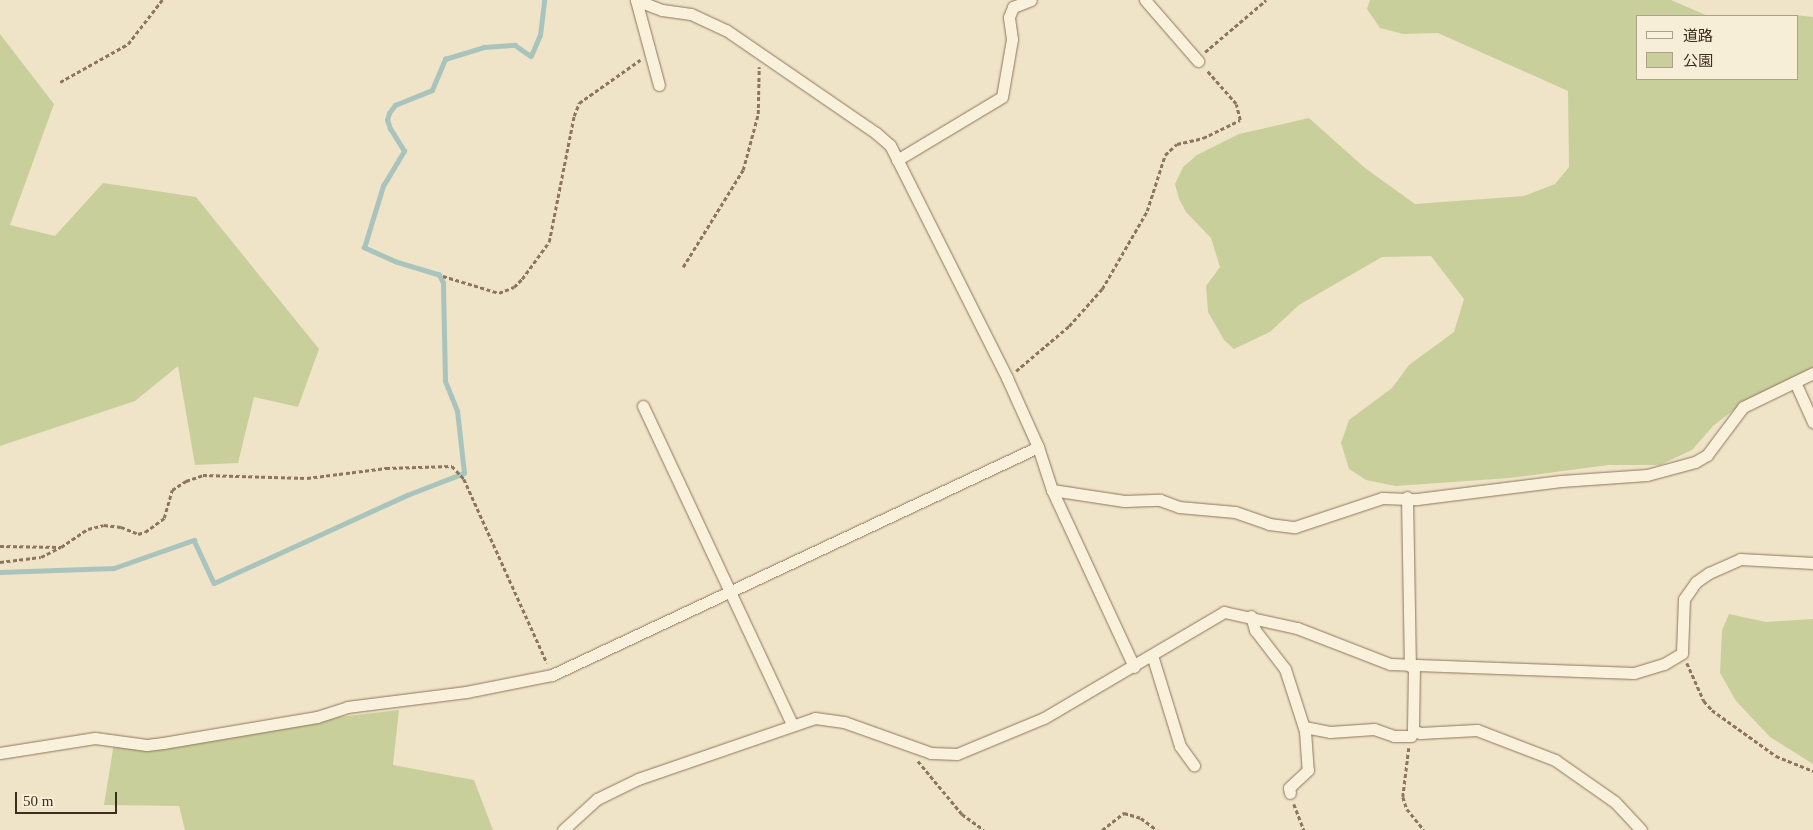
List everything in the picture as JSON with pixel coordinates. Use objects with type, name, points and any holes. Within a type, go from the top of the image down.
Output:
[{"type":"street","points":[[659,85],[636,0],[709,20],[876,133],[890,145],[1007,378],[1038,448],[1052,490],[1134,667]]},
{"type":"street","points":[[897,160],[1002,97],[1012,40],[1009,17],[1013,7],[1031,0]]},
{"type":"street","points":[[1145,0],[1198,61]]},
{"type":"street","points":[[1052,490],[1124,501],[1160,500],[1193,510],[1235,512],[1283,528],[1310,524],[1370,500],[1407,497],[1417,499],[1670,470],[1707,455],[1743,407],[1813,373]]},
{"type":"street","points":[[1795,382],[1813,422]]},
{"type":"street","points":[[643,406],[792,724]]},
{"type":"street","points":[[0,753],[95,738],[147,745],[163,743],[317,716],[347,707],[466,692],[552,675],[730,590],[1038,448]]},
{"type":"street","points":[[1407,497],[1413,730],[1433,733],[1477,730],[1555,760],[1615,802],[1641,830]]},
{"type":"street","points":[[563,830],[584,808],[616,789],[792,724],[828,718],[911,748],[931,753],[957,754],[995,741],[1044,718],[1134,667],[1218,614],[1230,611],[1297,628],[1377,662],[1412,666],[1634,673],[1664,664],[1682,653],[1684,599],[1696,582],[1709,573],[1740,559],[1813,563]]},
{"type":"street","points":[[1251,616],[1255,630],[1285,668],[1304,727],[1308,770],[1289,788],[1290,793]]},
{"type":"street","points":[[1152,656],[1180,746],[1194,765]]},
{"type":"street","points":[[1304,727],[1330,732],[1374,730],[1394,736],[1411,736]]},
{"type":"path","points":[[60,82],[128,44],[162,0]]},
{"type":"path","points":[[1007,378],[1069,326],[1102,290],[1147,210],[1165,155],[1178,144],[1203,138],[1240,120],[1236,104],[1198,61],[1224,35],[1266,0]]},
{"type":"path","points":[[683,267],[743,170],[758,114],[760,53]]},
{"type":"path","points":[[443,276],[486,291],[499,293],[514,287],[522,279],[549,242],[579,103],[650,54]]},
{"type":"path","points":[[0,562],[42,557],[94,527],[113,526],[138,534],[145,532],[164,518],[172,490],[186,481],[203,475],[307,478],[386,468],[452,466],[464,479],[552,675]]},
{"type":"path","points":[[0,546],[61,547]]},
{"type":"path","points":[[1682,653],[1704,701],[1712,710],[1776,756],[1813,771]]},
{"type":"path","points":[[1411,736],[1403,797],[1407,809],[1424,830]]},
{"type":"path","points":[[911,748],[921,768],[945,797],[962,814],[984,830]]},
{"type":"path","points":[[1290,793],[1304,830]]},
{"type":"path","points":[[1102,830],[1124,813],[1141,818],[1157,830]]},
{"type":"green space","points":[[1370,0],[1671,0],[1706,15],[1636,15],[1636,80],[1798,80],[1798,15],[1813,17],[1813,368],[1739,406],[1713,426],[1692,450],[1660,465],[1608,465],[1510,478],[1396,486],[1366,480],[1349,469],[1341,443],[1349,420],[1392,388],[1409,365],[1454,332],[1464,299],[1431,256],[1382,257],[1299,305],[1270,332],[1234,349],[1224,340],[1208,312],[1206,286],[1220,267],[1211,238],[1186,212],[1179,199],[1175,184],[1183,167],[1197,155],[1239,134],[1309,118],[1365,168],[1415,204],[1524,196],[1555,184],[1569,167],[1568,91],[1438,33],[1403,34],[1380,28],[1367,9]]},
{"type":"green space","points":[[0,34],[54,104],[10,225],[55,236],[103,183],[196,197],[319,349],[298,407],[254,397],[238,463],[195,465],[178,366],[135,401],[0,446]]},
{"type":"green space","points":[[1729,614],[1766,622],[1813,619],[1813,764],[1770,737],[1736,701],[1720,673],[1722,630]]},
{"type":"green space","points":[[399,710],[393,765],[474,780],[493,830],[185,830],[179,806],[104,805],[114,743]]},
{"type":"waterway","points":[[0,572],[114,568],[194,540],[214,583],[407,495],[464,473],[457,411],[445,381],[443,283],[439,275],[396,262],[364,248],[383,186],[404,151],[390,129],[387,120],[389,113],[395,105],[432,90],[445,59],[484,47],[515,45],[531,56],[540,35],[544,0]]}]
